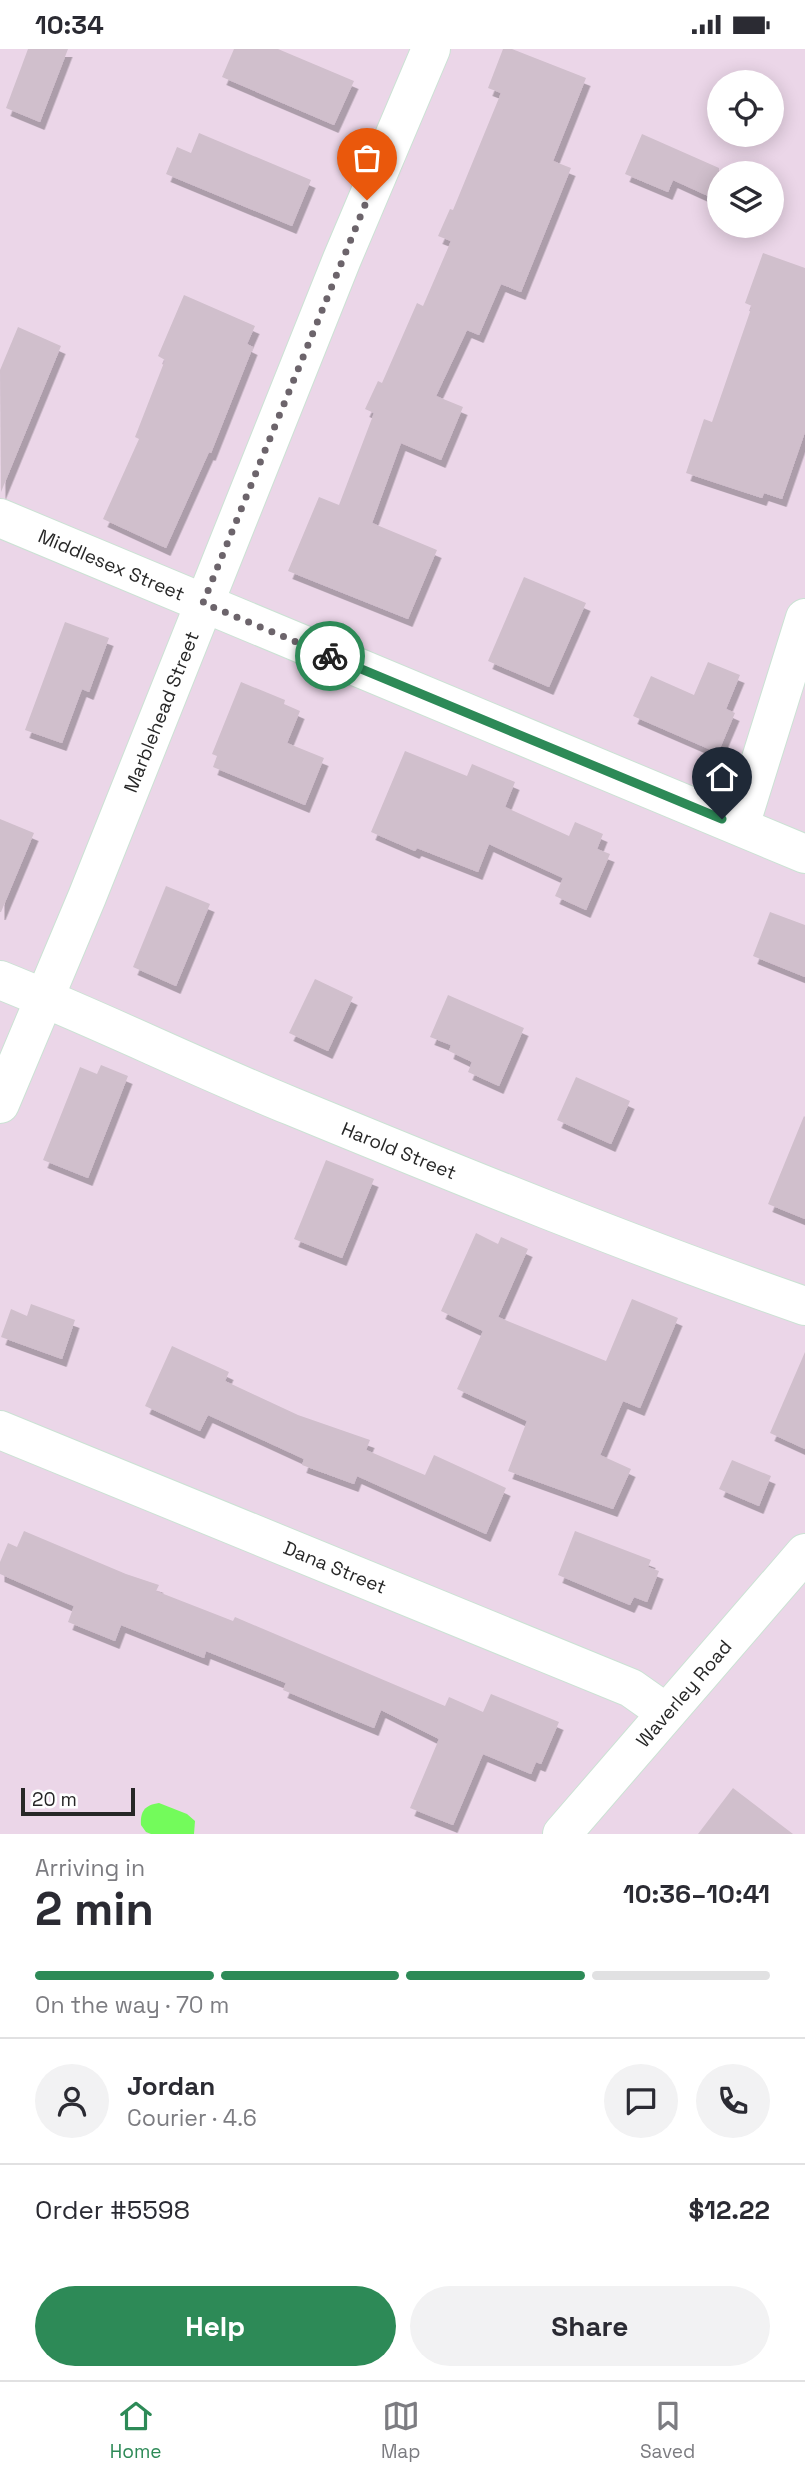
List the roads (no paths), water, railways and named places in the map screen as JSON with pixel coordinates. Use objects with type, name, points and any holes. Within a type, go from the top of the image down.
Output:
[{"type":"street","name":"Marblehead Street","points":[[0,1104],[87,897],[342,259],[431,49]]},
{"type":"street","name":"Middlesex Street","points":[[0,518],[805,854]]},
{"type":"street","points":[[740,826],[805,618]]},
{"type":"street","name":"Harold Street","points":[[0,979],[289,1106],[650,1250],[805,1306]]},
{"type":"street","name":"Dana Street","points":[[0,1430],[631,1688],[665,1712]]},
{"type":"street","name":"Waverley Road","points":[[562,1834],[805,1553]]}]
